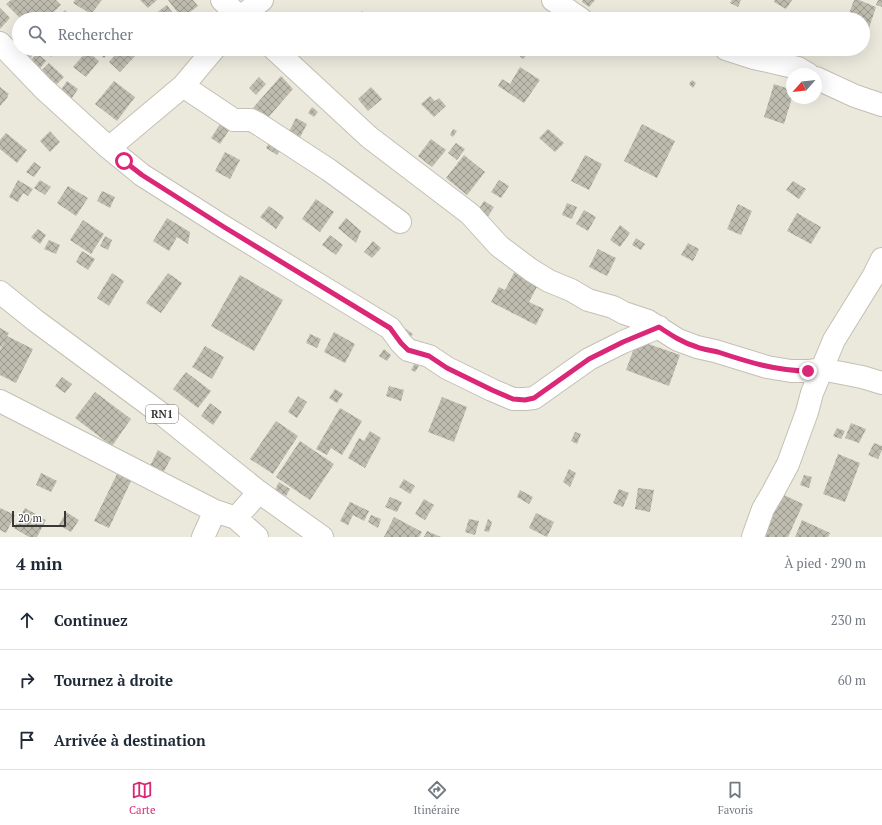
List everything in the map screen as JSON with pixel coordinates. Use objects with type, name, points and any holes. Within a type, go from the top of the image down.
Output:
[{"type":"main road","points":[[222,0],[234,12]]},
{"type":"main road","points":[[247,12],[262,0]]},
{"type":"main road","points":[[553,0],[571,12]]},
{"type":"main road","points":[[0,44],[43,88],[109,148],[142,175],[390,328],[408,350],[429,356],[447,368],[492,390],[513,399],[525,400],[534,398],[589,359],[623,342],[659,327]]},
{"type":"main road","points":[[109,148],[183,86],[208,56]]},
{"type":"main road","points":[[282,56],[369,137],[470,214],[499,246],[531,270],[588,300],[613,307],[624,313],[648,321],[678,340],[697,348],[761,365],[791,371],[821,369],[862,377],[882,383]]},
{"type":"main road","points":[[748,56],[798,68]]},
{"type":"main road","points":[[822,81],[855,96],[882,105]]},
{"type":"main road","points":[[183,86],[234,120],[244,119],[257,123],[330,170],[400,222]]},
{"type":"main road","points":[[753,537],[763,508],[788,464],[821,369],[838,333],[873,277],[882,259]]},
{"type":"main road","name":"RN1","points":[[0,292],[36,321],[162,415],[260,492],[322,537]]},
{"type":"main road","points":[[0,400],[215,511],[236,518],[257,537]]},
{"type":"main road","points":[[236,518],[260,492]]},
{"type":"main road","points":[[202,537],[215,511]]},
{"type":"building","points":[[11,0],[56,0],[61,5],[54,12],[14,12],[6,4]]},
{"type":"building","points":[[75,0],[102,0],[93,12],[88,12],[73,3]]},
{"type":"building","points":[[140,0],[157,0],[148,8]]},
{"type":"building","points":[[168,0],[193,0],[198,6],[190,12],[177,12]]},
{"type":"building","points":[[583,0],[595,0],[589,7],[582,2]]},
{"type":"building","points":[[732,0],[741,0],[738,7],[730,3]]},
{"type":"building","points":[[775,0],[792,0],[786,9],[774,2]]},
{"type":"building","points":[[854,0],[859,0],[876,7],[870,25],[870,12],[850,12]]},
{"type":"building","points":[[878,0],[882,0],[882,7],[876,5]]},
{"type":"building","points":[[167,5],[172,12],[158,12]]},
{"type":"building","points":[[0,8],[10,18],[0,29]]},
{"type":"building","points":[[22,56],[32,56],[26,61]]},
{"type":"building","points":[[34,56],[40,56],[46,61],[36,73],[27,65]]},
{"type":"building","points":[[83,56],[93,56],[99,61],[86,77],[73,67]]},
{"type":"building","points":[[114,56],[135,56],[120,72],[109,62]]},
{"type":"building","points":[[49,63],[64,77],[51,90],[37,75]]},
{"type":"building","points":[[520,67],[540,80],[524,103],[498,86],[502,79],[510,84]]},
{"type":"building","points":[[281,76],[293,89],[266,120],[253,108]]},
{"type":"building","points":[[259,77],[266,84],[256,95],[249,88]]},
{"type":"building","points":[[692,80],[696,83],[693,88],[689,84]]},
{"type":"building","points":[[67,81],[78,89],[67,105],[56,97]]},
{"type":"building","points":[[114,81],[135,97],[117,121],[95,104]]},
{"type":"building","points":[[774,84],[786,88],[786,104],[790,104],[784,124],[764,117]]},
{"type":"building","points":[[0,87],[9,94],[0,106]]},
{"type":"building","points":[[371,87],[382,99],[368,111],[358,99]]},
{"type":"building","points":[[430,96],[435,101],[439,98],[446,106],[434,117],[421,104]]},
{"type":"building","points":[[312,107],[318,112],[314,117],[308,113]]},
{"type":"building","points":[[296,118],[307,124],[297,143],[286,137]]},
{"type":"building","points":[[222,121],[231,127],[220,144],[211,138]]},
{"type":"building","points":[[642,124],[675,141],[657,178],[624,161]]},
{"type":"building","points":[[453,129],[457,131],[453,137],[450,135]]},
{"type":"building","points":[[548,129],[564,143],[555,152],[539,138]]},
{"type":"building","points":[[50,131],[60,142],[50,152],[40,141]]},
{"type":"building","points":[[6,133],[27,150],[17,163],[0,149],[0,140]]},
{"type":"building","points":[[271,139],[283,147],[277,155],[266,148]]},
{"type":"building","points":[[431,139],[446,150],[432,167],[418,156]]},
{"type":"building","points":[[456,143],[465,149],[457,160],[448,153]]},
{"type":"building","points":[[225,152],[240,160],[230,179],[215,171]]},
{"type":"building","points":[[464,155],[485,172],[467,195],[446,178]]},
{"type":"building","points":[[585,155],[602,164],[589,190],[571,181]]},
{"type":"building","points":[[34,162],[41,167],[34,177],[26,172]]},
{"type":"building","points":[[18,180],[33,189],[28,196],[23,193],[18,202],[9,197]]},
{"type":"building","points":[[40,180],[51,187],[45,195],[34,188]]},
{"type":"building","points":[[499,180],[509,186],[501,198],[491,192]]},
{"type":"building","points":[[793,181],[806,189],[799,199],[786,190]]},
{"type":"building","points":[[68,186],[88,198],[76,216],[57,203]]},
{"type":"building","points":[[102,191],[115,197],[110,208],[97,201]]},
{"type":"building","points":[[316,199],[334,212],[320,232],[302,219]]},
{"type":"building","points":[[484,201],[494,207],[487,218],[477,211]]},
{"type":"building","points":[[567,203],[577,207],[572,219],[562,215]]},
{"type":"building","points":[[738,204],[752,211],[741,235],[727,229]]},
{"type":"building","points":[[269,206],[284,217],[276,229],[260,217]]},
{"type":"building","points":[[584,210],[596,217],[588,231],[576,224]]},
{"type":"building","points":[[797,213],[821,227],[811,244],[787,231]]},
{"type":"building","points":[[167,218],[190,232],[188,244],[177,237],[169,251],[153,241]]},
{"type":"building","points":[[346,218],[361,231],[356,243],[338,228]]},
{"type":"building","points":[[83,220],[104,234],[91,254],[70,240]]},
{"type":"building","points":[[620,225],[630,233],[620,247],[610,240]]},
{"type":"building","points":[[38,229],[46,235],[40,244],[31,237]]},
{"type":"building","points":[[330,235],[343,245],[336,255],[322,245]]},
{"type":"building","points":[[105,236],[112,240],[108,250],[100,246]]},
{"type":"building","points":[[636,238],[645,244],[641,250],[632,245]]},
{"type":"building","points":[[49,240],[60,245],[56,254],[44,249]]},
{"type":"building","points":[[373,241],[381,248],[372,258],[364,252]]},
{"type":"building","points":[[688,243],[699,249],[693,261],[681,255]]},
{"type":"building","points":[[598,249],[616,258],[607,276],[589,267]]},
{"type":"building","points":[[82,251],[95,259],[88,270],[76,262]]},
{"type":"building","points":[[515,271],[539,283],[529,302],[544,309],[536,325],[491,302],[499,287],[505,290]]},
{"type":"building","points":[[112,273],[124,281],[109,306],[97,298]]},
{"type":"building","points":[[168,273],[182,283],[161,313],[146,303]]},
{"type":"building","points":[[240,275],[283,300],[254,351],[211,326]]},
{"type":"building","points":[[0,328],[9,333],[7,336],[33,349],[16,383],[0,375],[0,350],[5,341],[0,348]]},
{"type":"building","points":[[406,329],[413,334],[407,343],[400,338]]},
{"type":"building","points":[[334,332],[355,344],[345,363],[324,352]]},
{"type":"building","points":[[310,334],[321,339],[317,348],[306,343]]},
{"type":"building","points":[[637,340],[680,355],[669,386],[626,370]]},
{"type":"building","points":[[205,346],[224,357],[212,379],[192,367]]},
{"type":"building","points":[[384,349],[391,355],[387,361],[379,356]]},
{"type":"building","points":[[415,363],[419,366],[415,372],[411,370]]},
{"type":"building","points":[[186,372],[211,391],[198,408],[173,389]]},
{"type":"building","points":[[62,377],[72,384],[65,393],[55,386]]},
{"type":"building","points":[[389,386],[404,390],[401,401],[386,396]]},
{"type":"building","points":[[335,389],[343,394],[337,403],[329,398]]},
{"type":"building","points":[[95,392],[131,419],[112,446],[75,418]]},
{"type":"building","points":[[298,396],[307,402],[297,418],[288,412]]},
{"type":"building","points":[[442,397],[467,407],[454,442],[428,432]]},
{"type":"building","points":[[210,403],[222,412],[213,425],[201,416]]},
{"type":"building","points":[[340,408],[362,421],[342,455],[331,448],[327,455],[316,449]]},
{"type":"building","points":[[276,421],[298,436],[273,474],[250,459]]},
{"type":"building","points":[[851,423],[866,429],[859,443],[845,438]]},
{"type":"building","points":[[837,428],[845,431],[841,439],[833,436]]},
{"type":"building","points":[[370,431],[381,438],[365,468],[348,458],[359,438],[364,441]]},
{"type":"building","points":[[575,432],[581,434],[577,444],[571,441]]},
{"type":"building","points":[[300,441],[334,464],[310,500],[276,477]]},
{"type":"building","points":[[874,443],[882,446],[878,459],[868,455]]},
{"type":"building","points":[[158,450],[171,458],[161,477],[148,470]]},
{"type":"building","points":[[838,454],[860,463],[845,502],[823,494]]},
{"type":"building","points":[[569,469],[576,473],[570,487],[563,482]]},
{"type":"building","points":[[41,473],[57,481],[51,492],[36,485]]},
{"type":"building","points":[[117,474],[131,481],[109,528],[94,521]]},
{"type":"building","points":[[804,475],[812,477],[809,488],[800,485]]},
{"type":"building","points":[[404,479],[415,486],[410,494],[399,487]]},
{"type":"building","points":[[279,482],[290,489],[286,496],[275,490]]},
{"type":"building","points":[[638,488],[654,490],[650,512],[635,509]]},
{"type":"building","points":[[619,489],[629,493],[623,507],[613,503]]},
{"type":"building","points":[[520,490],[533,497],[529,504],[517,497]]},
{"type":"building","points":[[780,493],[803,504],[788,537],[760,537]]},
{"type":"building","points":[[390,497],[402,502],[397,512],[385,507]]},
{"type":"building","points":[[424,499],[434,505],[425,520],[415,514]]},
{"type":"building","points":[[350,502],[369,511],[364,521],[353,515],[348,525],[340,521]]},
{"type":"building","points":[[0,508],[15,515],[6,533],[0,530]]},
{"type":"building","points":[[25,508],[46,520],[37,537],[29,537],[14,528]]},
{"type":"building","points":[[66,512],[79,520],[71,532],[59,525]]},
{"type":"building","points":[[536,513],[554,522],[547,537],[529,528]]},
{"type":"building","points":[[371,515],[381,519],[378,528],[368,522]]},
{"type":"building","points":[[394,517],[422,532],[419,537],[384,537]]},
{"type":"building","points":[[469,519],[479,521],[475,535],[465,532]]},
{"type":"building","points":[[488,519],[492,522],[489,532],[484,531]]},
{"type":"building","points":[[802,520],[830,533],[828,537],[795,537]]},
{"type":"building","points":[[427,531],[441,537],[424,537]]},
{"type":"route","points":[[124,161],[142,175],[224,227],[390,328],[408,350],[429,356],[447,368],[513,399],[525,400],[534,398],[589,359],[623,342],[659,327],[678,340],[697,348],[767,367],[791,371],[808,371]]}]
